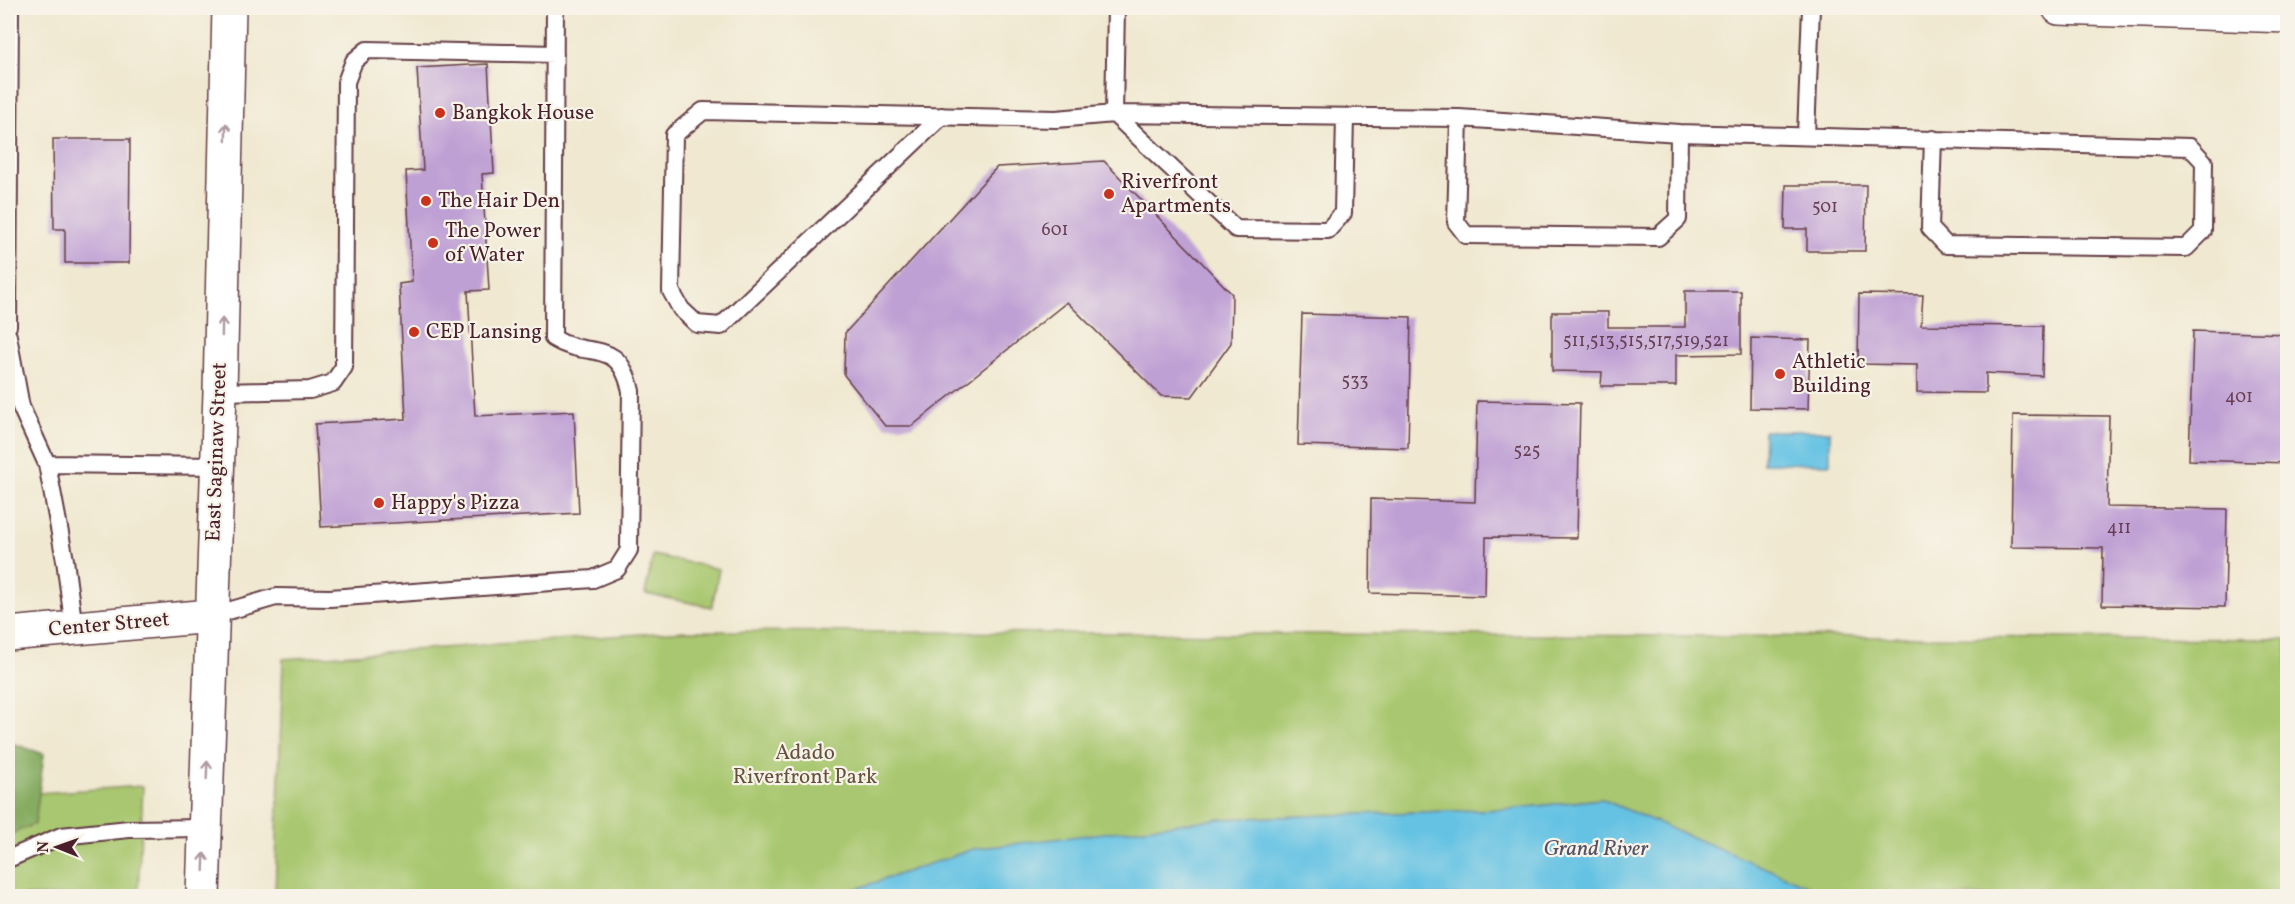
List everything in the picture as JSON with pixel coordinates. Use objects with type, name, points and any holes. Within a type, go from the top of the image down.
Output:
[{"type":"main road","name":"East Saginaw Street","points":[[203,897],[220,392],[229,8]]},
{"type":"main road","points":[[2060,8],[2288,16]]},
{"type":"main road","name":"Center Street","points":[[8,634],[211,616]]},
{"type":"lane","points":[[8,326],[10,8]]},
{"type":"lane","points":[[211,616],[276,597],[330,598],[593,579],[617,569],[629,550],[631,391],[627,374],[609,353],[565,345],[553,338],[555,8]]},
{"type":"lane","points":[[1116,8],[1114,114],[1236,229],[1328,230],[1343,213],[1345,117]]},
{"type":"lane","points":[[1806,135],[1811,8]]},
{"type":"lane","points":[[220,392],[310,390],[333,383],[344,367],[346,82],[354,61],[367,50],[555,54]]},
{"type":"lane","points":[[942,116],[721,326],[697,324],[681,309],[671,291],[674,135],[703,111],[942,116],[1056,119],[1114,114],[1459,118],[1679,133],[1806,135],[2190,147],[2204,162],[2203,231],[2186,248],[1946,245],[1930,228],[1933,139]]},
{"type":"lane","points":[[1459,118],[1455,222],[1466,235],[1658,237],[1678,219],[1679,133]]},
{"type":"lane","points":[[8,336],[21,407],[47,464],[75,629]]},
{"type":"lane","points":[[47,464],[217,466]]},
{"type":"lane","points":[[8,859],[61,836],[129,829],[206,828]]},
{"type":"green space","points":[[653,555],[719,569],[712,607],[645,594]]},
{"type":"green space","name":"Adado Riverfront Park","points":[[685,631],[2287,639],[2287,896],[1832,896],[1601,799],[1510,809],[1219,819],[915,869],[836,896],[275,896],[283,659]]},
{"type":"green space","points":[[8,742],[44,754],[35,824],[8,835]]},
{"type":"green space","points":[[143,786],[138,896],[8,896],[8,795]]},
{"type":"water","points":[[1764,431],[1830,431],[1830,464],[1763,463]]},
{"type":"water","name":"Grand River","points":[[1601,799],[1832,896],[836,896],[973,849],[1219,819],[1510,809]]},
{"type":"building","points":[[488,64],[494,173],[482,174],[489,290],[468,291],[475,416],[574,411],[579,513],[321,527],[315,424],[406,419],[399,284],[412,282],[406,171],[423,170],[417,68]]},
{"type":"building","points":[[53,139],[130,139],[129,263],[65,263],[65,229],[54,229]]},
{"type":"building","points":[[1104,161],[1232,294],[1231,343],[1192,397],[1161,396],[1067,302],[912,426],[885,426],[844,375],[845,333],[997,167]]},
{"type":"building","points":[[1786,185],[1866,185],[1865,251],[1807,251],[1807,229],[1785,229]]},
{"type":"building","points":[[1685,291],[1741,291],[1741,354],[1676,355],[1676,386],[1601,386],[1602,372],[1552,371],[1552,312],[1608,312],[1608,327],[1685,327]]},
{"type":"building","points":[[1859,294],[1923,295],[1921,325],[2043,326],[2042,376],[1986,373],[1986,393],[1917,392],[1917,365],[1858,364]]},
{"type":"building","points":[[1302,314],[1411,317],[1408,448],[1298,445]]},
{"type":"building","points":[[2193,331],[2288,334],[2288,463],[2189,460]]},
{"type":"building","name":"Athletic Building","points":[[1751,338],[1810,340],[1808,409],[1750,408]]},
{"type":"building","points":[[1477,401],[1580,403],[1577,538],[1486,537],[1485,596],[1370,593],[1371,499],[1475,502]]},
{"type":"building","points":[[2013,415],[2109,416],[2107,507],[2227,509],[2225,607],[2102,605],[2103,548],[2011,547]]},
{"type":"place","name":"Bangkok House","points":[[440,113]]},
{"type":"place","name":"Riverfront Apartments","points":[[1109,194]]},
{"type":"place","name":"The Hair Den","points":[[426,201]]},
{"type":"place","name":"The Power of Water","points":[[433,243]]},
{"type":"place","name":"CEP Lansing","points":[[414,332]]},
{"type":"place","name":"Athletic Building","points":[[1780,374]]},
{"type":"place","name":"Happy's Pizza","points":[[379,503]]}]
